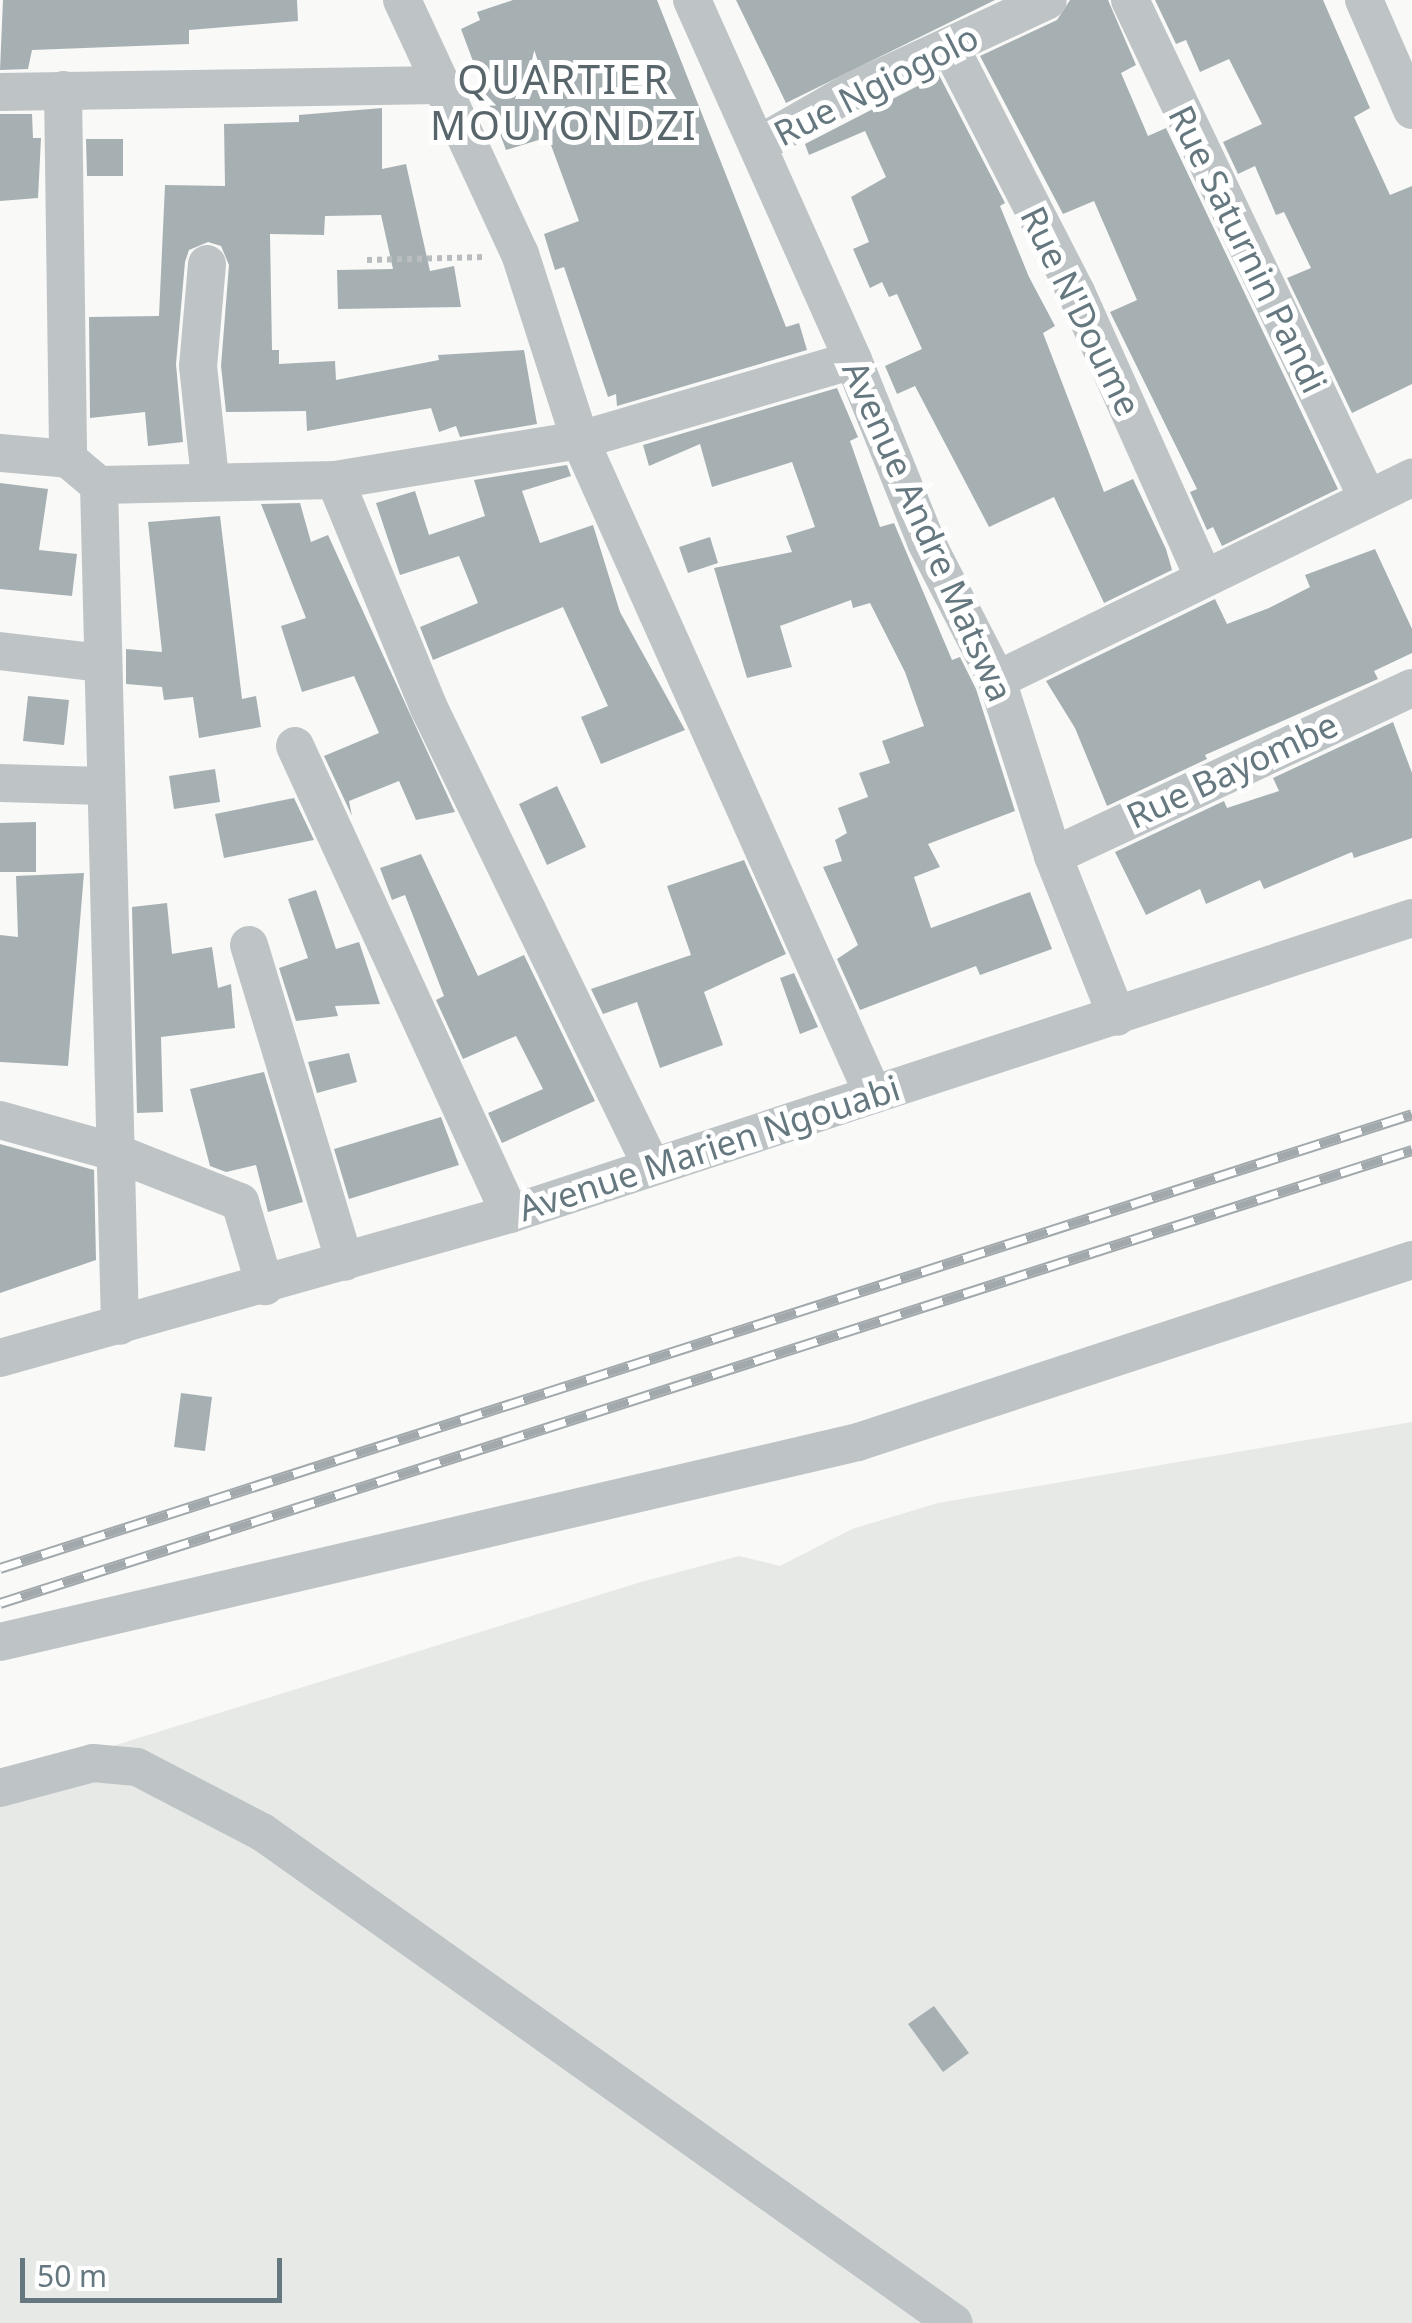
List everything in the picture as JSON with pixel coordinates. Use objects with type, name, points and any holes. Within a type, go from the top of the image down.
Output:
[{"type":"street","points":[[402,0],[520,254],[580,440],[873,1094]]},
{"type":"street","name":"Avenue Andre Matswa","points":[[692,0],[853,360],[926,542],[997,680],[1053,856],[1117,1017]]},
{"type":"street","name":"Rue Ngiogolo","points":[[758,144],[1048,0]]},
{"type":"street","name":"Rue Saturnin Pandi","points":[[1130,0],[1367,498]]},
{"type":"street","points":[[1364,0],[1401,53],[1412,110]]},
{"type":"street","name":"Rue N'Doume","points":[[950,48],[1076,292],[1204,578]]},
{"type":"street","points":[[0,92],[440,85]]},
{"type":"street","points":[[63,90],[68,459]]},
{"type":"street","points":[[207,264],[198,366],[210,479]]},
{"type":"street","points":[[0,454],[68,459],[98,485],[210,479],[335,480],[580,440],[853,360]]},
{"type":"street","points":[[997,680],[1412,478]]},
{"type":"street","points":[[335,480],[429,708],[652,1167]]},
{"type":"street","points":[[98,485],[111,1151],[120,1326]]},
{"type":"street","points":[[0,651],[100,663]]},
{"type":"street","name":"Rue Bayombe","points":[[1053,856],[1412,688]]},
{"type":"street","points":[[295,746],[510,1214]]},
{"type":"street","points":[[0,784],[102,786]]},
{"type":"street","name":"Avenue Marien Ngouabi","points":[[0,1358],[510,1214],[1412,918]]},
{"type":"street","points":[[249,945],[345,1262]]},
{"type":"street","points":[[0,1120],[111,1151],[240,1202],[264,1286]]},
{"type":"street","points":[[0,1642],[158,1600],[858,1442],[1412,1260]]},
{"type":"street","points":[[0,1788],[92,1763],[137,1767],[262,1832],[954,2323]]},
{"type":"path","points":[[368,260],[442,262],[520,254]]},
{"type":"shaded area","points":[[1412,1422],[1412,2323],[0,2323],[0,1781],[641,1582],[739,1556],[780,1566],[852,1529],[938,1503]]},
{"type":"building","points":[[3,0],[297,0],[298,21],[189,30],[189,44],[32,50],[28,69],[0,70]]},
{"type":"building","points":[[513,0],[657,0],[786,327],[799,323],[807,350],[617,406],[616,394],[608,397],[564,267],[555,270],[544,234],[579,221],[548,137],[506,150],[461,29],[480,20],[477,12]]},
{"type":"building","points":[[736,0],[995,0],[786,103]]},
{"type":"building","points":[[1070,0],[1108,0],[1136,65],[1121,73],[1148,136],[1166,128],[1338,489],[1222,546],[1213,527],[1207,530],[1190,492],[1197,489],[1110,312],[1137,300],[1094,201],[1063,214],[980,56],[1057,20]]},
{"type":"building","points":[[1155,0],[1323,0],[1370,108],[1354,117],[1390,195],[1412,186],[1412,384],[1352,413],[1287,278],[1311,268],[1284,212],[1276,215],[1255,166],[1238,174],[1223,142],[1262,124],[1229,59],[1200,72],[1186,40],[1176,44]]},
{"type":"building","points":[[939,75],[1005,203],[1000,206],[1029,277],[1055,326],[1043,333],[1104,492],[1133,479],[1166,549],[1172,570],[1104,603],[1054,497],[989,527],[915,386],[897,394],[885,366],[922,349],[897,294],[889,297],[882,282],[870,288],[853,249],[869,242],[851,197],[886,177],[865,131],[809,155],[805,144]]},
{"type":"building","points":[[382,108],[382,169],[406,164],[430,271],[454,266],[461,307],[338,309],[337,270],[393,269],[381,215],[325,216],[324,235],[270,234],[272,350],[279,350],[279,364],[335,361],[336,380],[439,360],[438,355],[524,350],[537,424],[460,437],[456,426],[439,432],[431,408],[307,431],[306,411],[226,412],[221,366],[229,265],[221,246],[208,242],[189,250],[185,262],[176,364],[183,442],[148,446],[145,412],[90,418],[89,317],[159,316],[165,185],[225,186],[224,124],[299,122],[299,115]]},
{"type":"building","points":[[0,114],[32,114],[33,138],[41,138],[38,198],[0,201]]},
{"type":"building","points":[[86,139],[123,139],[123,176],[87,176]]},
{"type":"building","points":[[837,388],[858,437],[850,441],[880,527],[894,523],[952,660],[960,657],[976,689],[1015,811],[928,844],[940,867],[914,877],[931,928],[1030,892],[1052,949],[980,975],[976,966],[860,1010],[837,959],[858,945],[823,867],[842,861],[835,840],[847,833],[838,808],[868,797],[859,773],[890,763],[882,741],[924,726],[905,672],[870,603],[853,608],[851,600],[780,626],[792,667],[747,678],[714,568],[792,552],[786,536],[815,527],[792,462],[712,487],[700,444],[649,466],[643,445]]},
{"type":"building","points":[[567,465],[571,476],[522,491],[540,543],[593,525],[620,612],[685,730],[601,764],[581,717],[608,706],[563,607],[433,660],[420,627],[478,603],[459,556],[400,575],[376,503],[415,491],[429,535],[485,516],[474,480]]},
{"type":"building","points":[[0,483],[48,489],[39,550],[77,554],[72,596],[0,589]]},
{"type":"building","points":[[300,503],[311,542],[328,535],[455,812],[416,820],[399,781],[349,801],[352,816],[324,756],[379,733],[354,676],[302,692],[281,626],[306,618],[261,504]]},
{"type":"building","points":[[220,516],[242,699],[256,696],[261,727],[199,738],[193,697],[164,700],[162,687],[126,684],[126,649],[162,652],[148,522]]},
{"type":"building","points":[[710,537],[718,563],[688,573],[679,547]]},
{"type":"building","points":[[1375,549],[1412,629],[1412,653],[1374,671],[1378,679],[1205,755],[1207,759],[1107,806],[1075,728],[1046,681],[1215,599],[1227,624],[1269,608],[1310,587],[1305,575]]},
{"type":"building","points":[[28,696],[69,700],[64,745],[23,741]]},
{"type":"building","points":[[1393,722],[1412,773],[1412,838],[1354,858],[1352,852],[1264,889],[1260,880],[1206,904],[1200,889],[1146,915],[1115,852],[1224,801],[1227,808],[1279,791],[1273,778]]},
{"type":"building","points":[[215,769],[220,802],[174,809],[169,776]]},
{"type":"building","points":[[557,786],[586,847],[547,865],[519,804]]},
{"type":"building","points":[[294,798],[314,840],[224,858],[215,814]]},
{"type":"building","points":[[36,822],[36,872],[0,872],[0,823]]},
{"type":"building","points":[[421,854],[478,976],[524,955],[595,1101],[502,1143],[488,1113],[543,1089],[516,1036],[463,1059],[436,1000],[444,996],[405,895],[392,900],[380,868]]},
{"type":"building","points":[[744,860],[786,954],[704,992],[723,1045],[660,1068],[637,1002],[603,1014],[591,989],[691,955],[667,886]]},
{"type":"building","points":[[84,873],[68,1066],[0,1062],[0,935],[18,937],[16,876]]},
{"type":"building","points":[[316,890],[336,949],[359,942],[380,1004],[335,1006],[338,1016],[296,1021],[279,968],[308,958],[288,899]]},
{"type":"building","points":[[167,903],[172,954],[212,947],[218,988],[231,984],[235,1028],[161,1037],[163,1112],[137,1113],[132,907]]},
{"type":"building","points":[[794,973],[818,1027],[800,1034],[780,978]]},
{"type":"building","points":[[349,1053],[357,1082],[317,1093],[308,1062]]},
{"type":"building","points":[[264,1072],[303,1202],[268,1212],[256,1165],[226,1172],[210,1166],[190,1089]]},
{"type":"building","points":[[441,1117],[459,1165],[349,1199],[334,1149]]},
{"type":"building","points":[[0,1144],[94,1170],[96,1260],[0,1293]]},
{"type":"building","points":[[181,1393],[212,1397],[205,1451],[174,1447]]},
{"type":"building","points":[[934,2006],[969,2053],[943,2072],[908,2024]]},
{"type":"railway","points":[[0,1568],[1412,1114]]},
{"type":"railway","points":[[0,1603],[1412,1150]]},
{"type":"district","name":"QUARTIER MOUYONDZI","points":[[564,102]]}]
